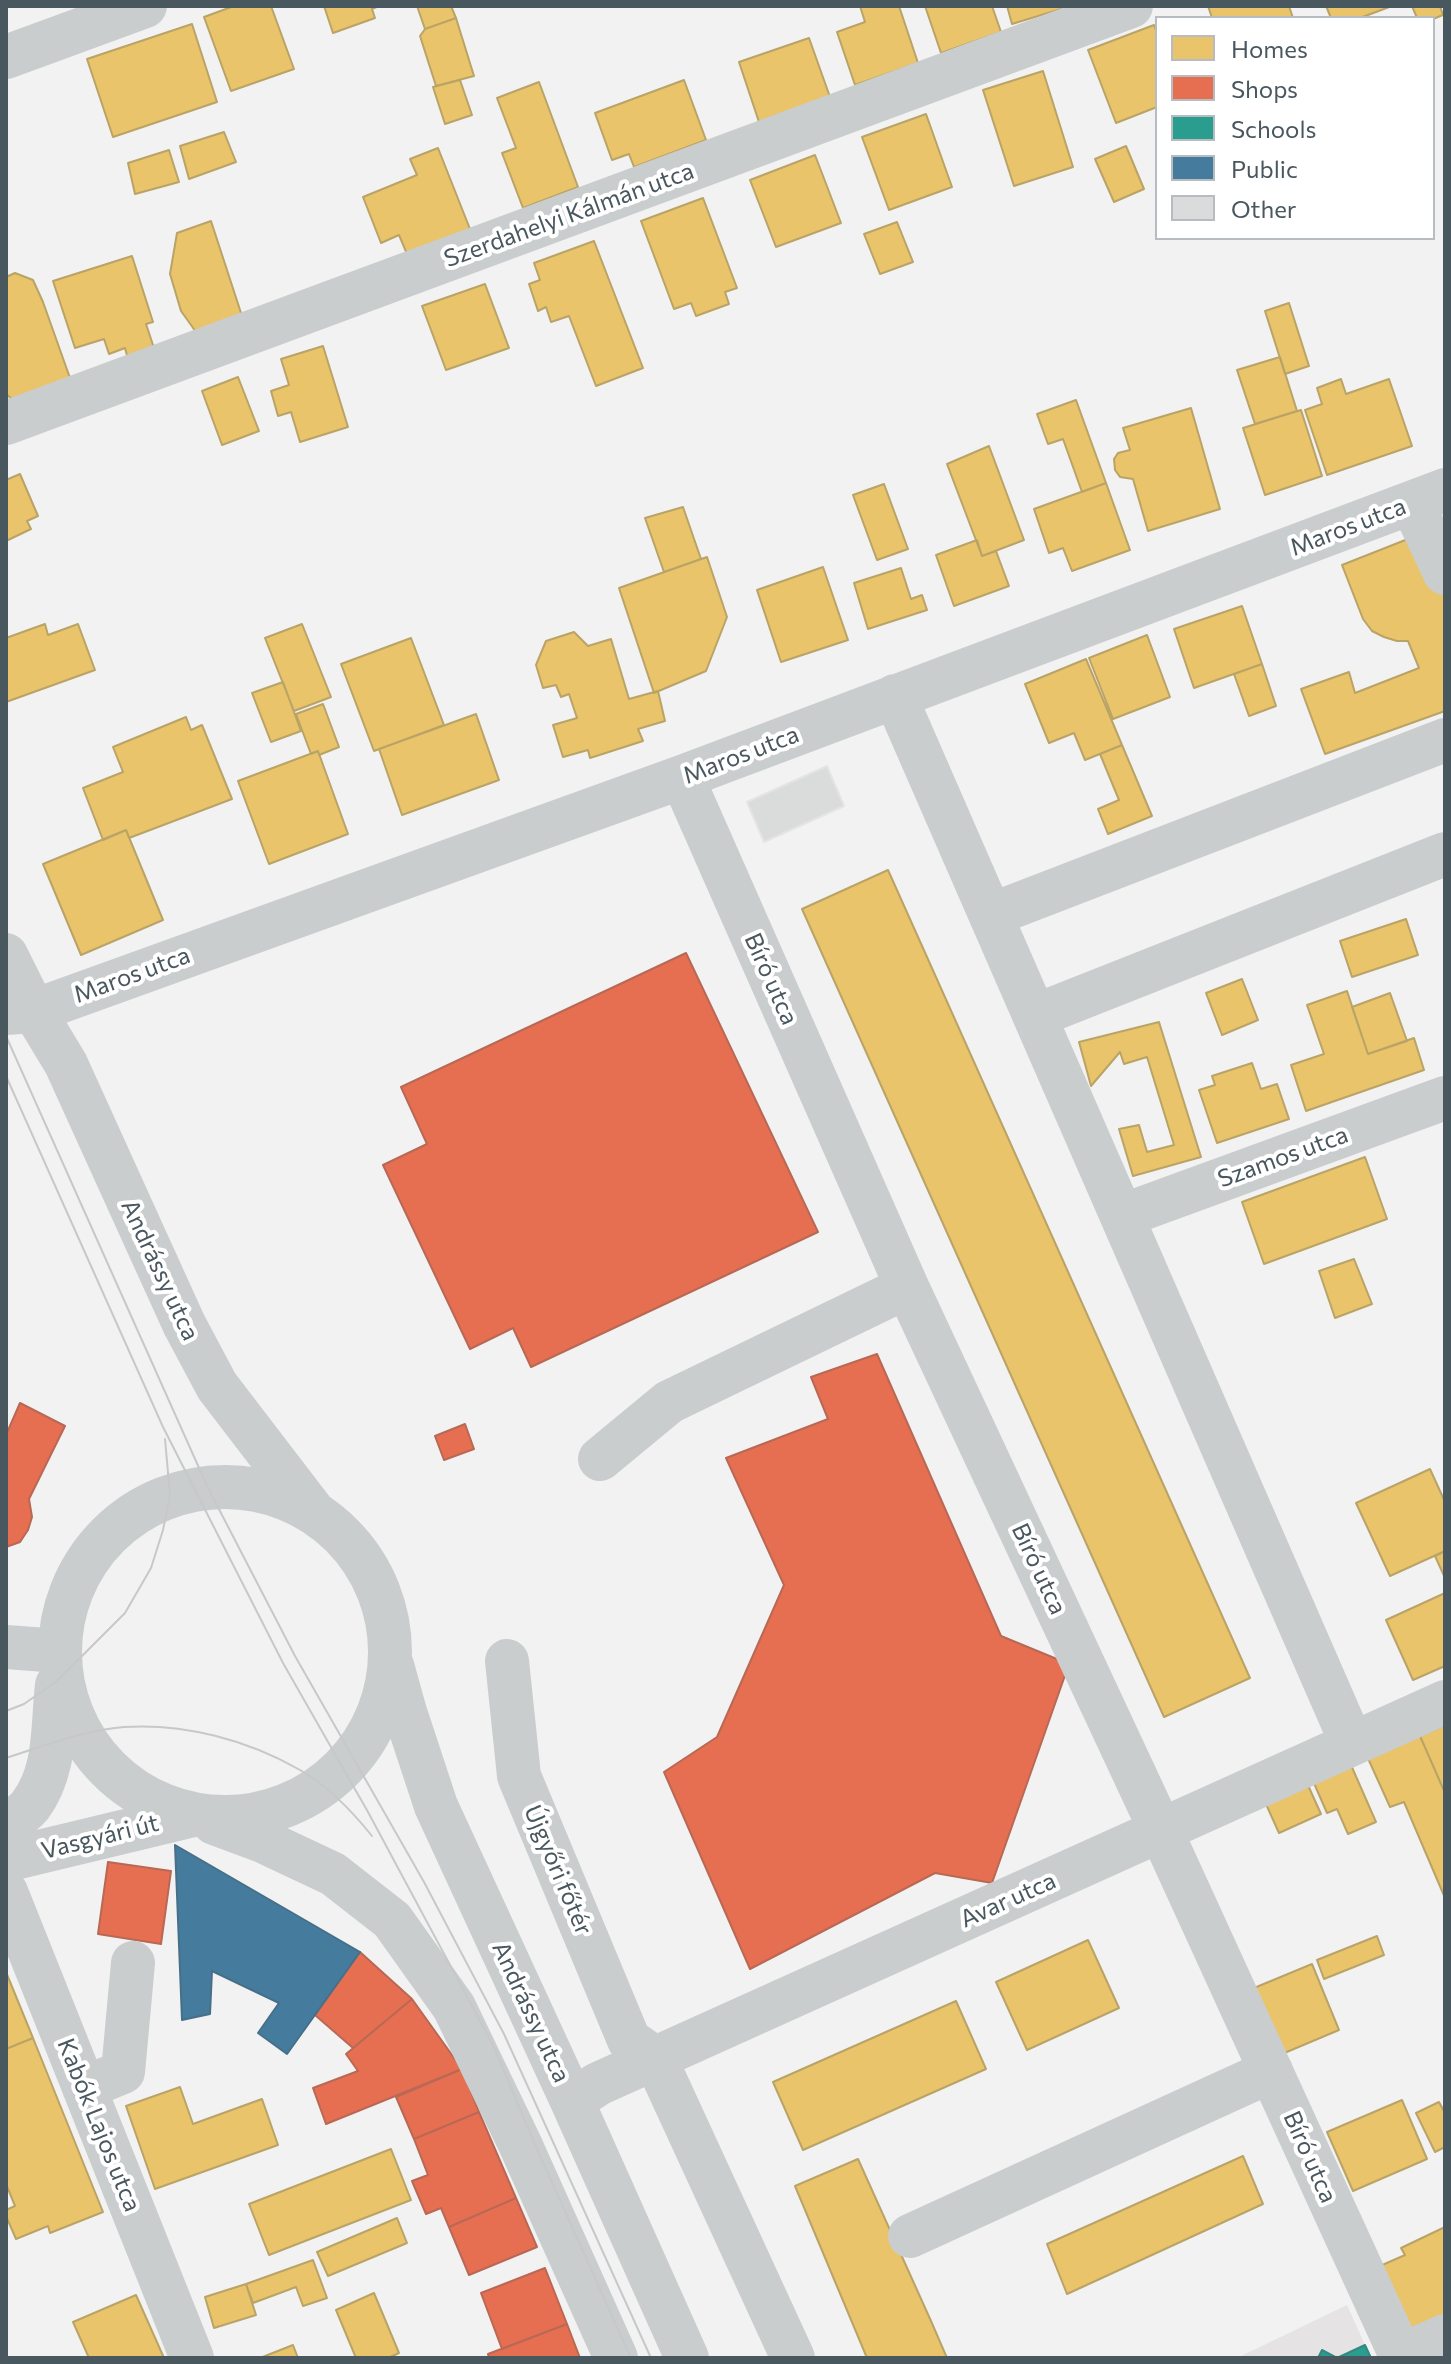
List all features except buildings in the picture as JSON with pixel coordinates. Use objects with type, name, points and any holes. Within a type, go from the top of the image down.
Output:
[{"type":"street","points":[[6,57],[145,6]]},
{"type":"street","name":"Szerdahelyi Kálmán utca","points":[[6,423],[1131,6]]},
{"type":"street","points":[[1429,496],[1445,573]]},
{"type":"street","name":"Maros utca","points":[[20,1012],[682,777],[1429,496]]},
{"type":"street","points":[[895,696],[1352,1744]]},
{"type":"street","points":[[991,915],[1445,740]]},
{"type":"street","name":"Bíró utca","points":[[682,777],[907,1287],[1161,1831],[1401,2357]]},
{"type":"street","points":[[1035,1016],[1445,854]]},
{"type":"street","name":"Andrássy utca","points":[[6,955],[20,1012],[66,1064],[184,1324],[217,1386],[314,1512]]},
{"type":"street","name":"Szamos utca","points":[[1122,1216],[1445,1098]]},
{"type":"street","points":[[600,1459],[669,1402],[907,1287]]},
{"type":"street","points":[[193,1815],[228,1818],[262,1814],[294,1803],[324,1786],[343,1769],[381,1710],[391,1661],[387,1616],[371,1574],[347,1539],[314,1512],[270,1492],[208,1488],[170,1495],[143,1508],[116,1527],[87,1560],[68,1599],[60,1651],[69,1707],[82,1735],[99,1760],[121,1781],[155,1802],[265,1842],[333,1874],[392,1920],[454,2007],[520,2144],[616,2358]]},
{"type":"street","points":[[6,1647],[60,1651]]},
{"type":"street","name":"Vasgyári út","points":[[6,1826],[29,1808],[46,1779],[52,1751],[60,1651]]},
{"type":"street","name":"Andrássy utca","points":[[391,1661],[436,1806],[579,2092],[687,2358]]},
{"type":"street","name":"Újgyőri főtér","points":[[507,1661],[519,1776],[629,2040],[655,2058]]},
{"type":"street","name":"Avar utca","points":[[579,2092],[1445,1702]]},
{"type":"street","name":"Vasgyári út","points":[[6,1860],[193,1815]]},
{"type":"street","name":"Kabók Lajos utca","points":[[6,1892],[192,2358]]},
{"type":"street","points":[[84,2088],[123,2072],[133,1963]]},
{"type":"street","points":[[655,2058],[793,2358]]},
{"type":"street","points":[[910,2236],[1271,2071]]},
{"type":"street","points":[[1401,2357],[1445,2336]]},
{"type":"shaded area","points":[[1347,2305],[1371,2358],[1237,2358]]},
{"type":"tram line","points":[[6,1036],[208,1488],[295,1656],[424,1882],[504,2034],[651,2358]]},
{"type":"tram line","points":[[6,1076],[163,1427],[283,1663],[368,1812],[494,2047],[631,2358]]},
{"type":"tram line","points":[[6,1711],[24,1704],[57,1681],[125,1613],[151,1568],[163,1530],[170,1495],[165,1439]]},
{"type":"tram line","points":[[6,1758],[109,1729],[147,1726],[192,1731],[259,1750],[310,1776],[339,1800],[372,1836]]}]
